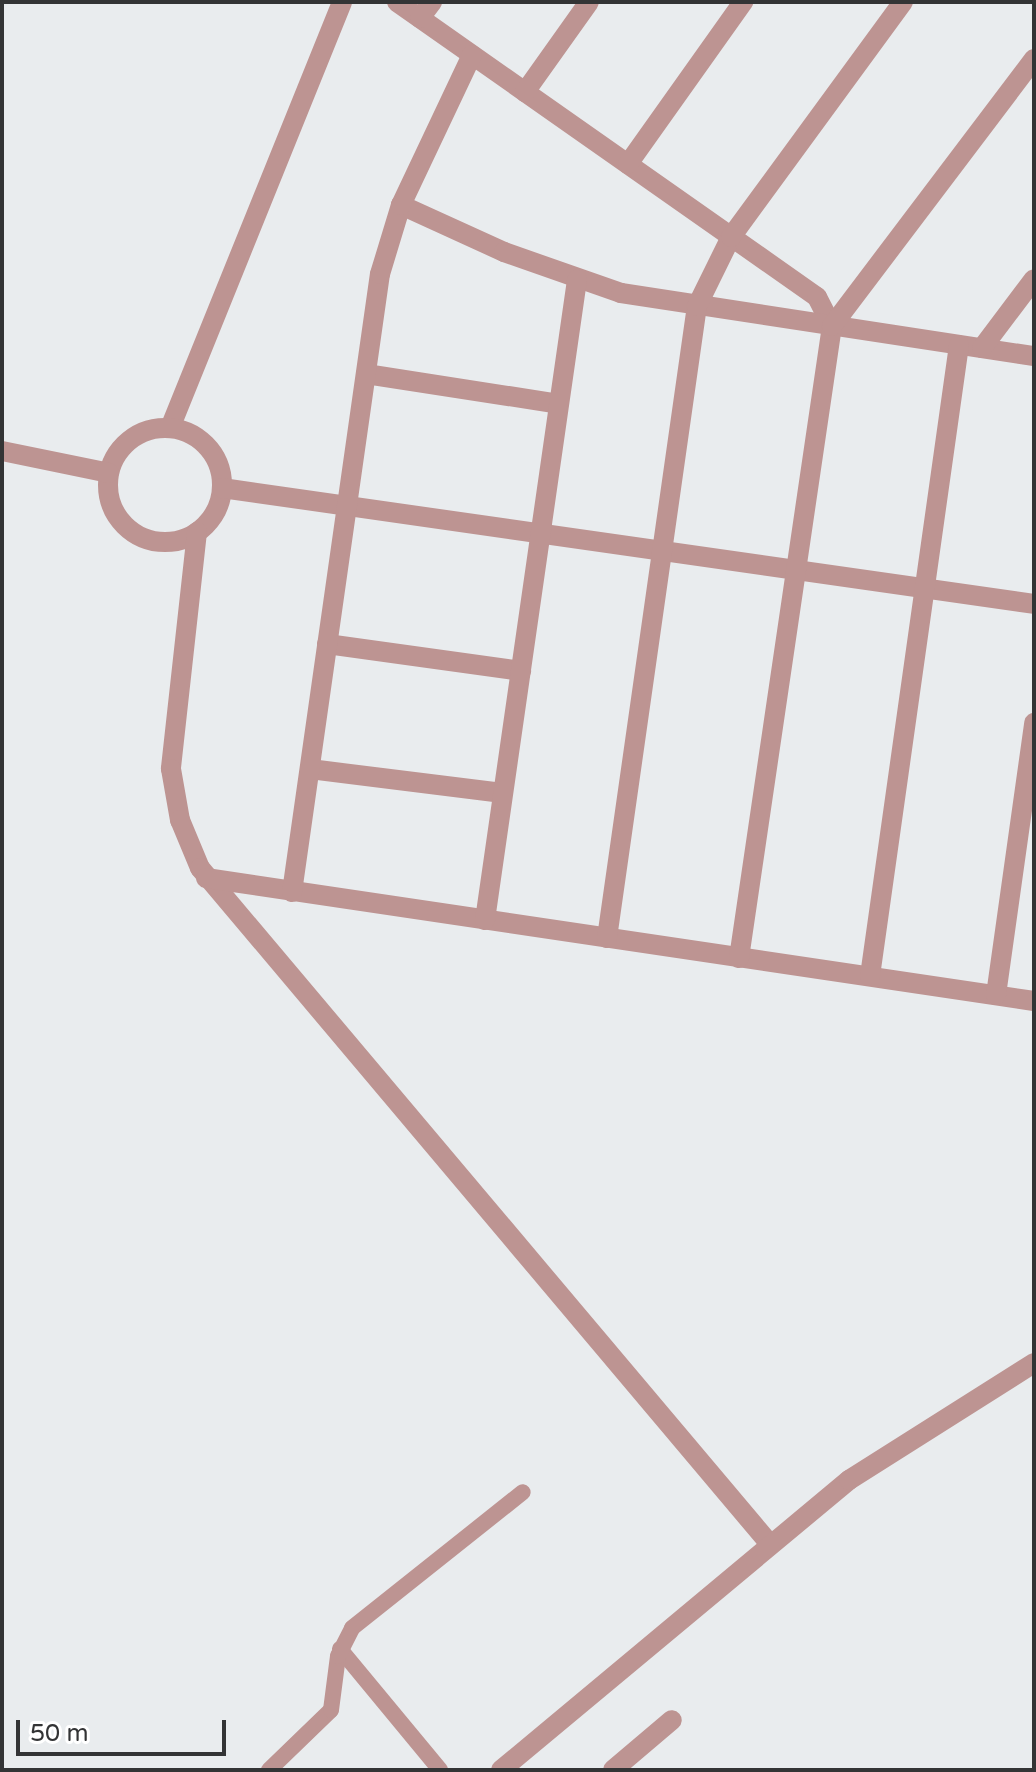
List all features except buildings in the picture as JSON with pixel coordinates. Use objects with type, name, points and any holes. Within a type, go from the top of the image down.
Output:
[{"type":"street","points":[[170,428],[342,2]]},
{"type":"street","points":[[397,2],[426,10],[472,55],[817,297],[832,326]]},
{"type":"street","points":[[525,92],[589,2]]},
{"type":"street","points":[[628,164],[743,2]]},
{"type":"street","points":[[607,938],[697,306],[731,237],[903,2]]},
{"type":"street","points":[[292,892],[380,274],[401,205],[472,55]]},
{"type":"street","points":[[739,958],[832,326],[1034,59]]},
{"type":"street","points":[[401,205],[577,280],[697,306],[1034,356]]},
{"type":"street","points":[[982,348],[1034,279]]},
{"type":"street","points":[[485,920],[577,280]]},
{"type":"street","points":[[870,976],[959,345]]},
{"type":"street","points":[[366,374],[559,404]]},
{"type":"street","points":[[170,428],[204,443],[218,463],[222,488],[215,513],[197,532],[172,542],[133,532],[110,499],[109,473],[131,438],[170,428]]},
{"type":"street","points":[[2,451],[109,473]]},
{"type":"street","points":[[222,488],[1034,604]]},
{"type":"street","points":[[197,532],[171,769],[180,820],[206,878],[769,1543]]},
{"type":"street","points":[[327,644],[521,671]]},
{"type":"street","points":[[996,995],[1034,723]]},
{"type":"street","points":[[310,769],[503,793]]},
{"type":"street","points":[[206,878],[1034,1001]]},
{"type":"street","points":[[501,1770],[769,1543],[914,1433],[1034,1363]]},
{"type":"street","points":[[613,1770],[672,1720]]},
{"type":"lane","points":[[269,1770],[331,1710],[340,1649],[352,1628],[523,1492]]},
{"type":"lane","points":[[340,1649],[440,1770]]}]
